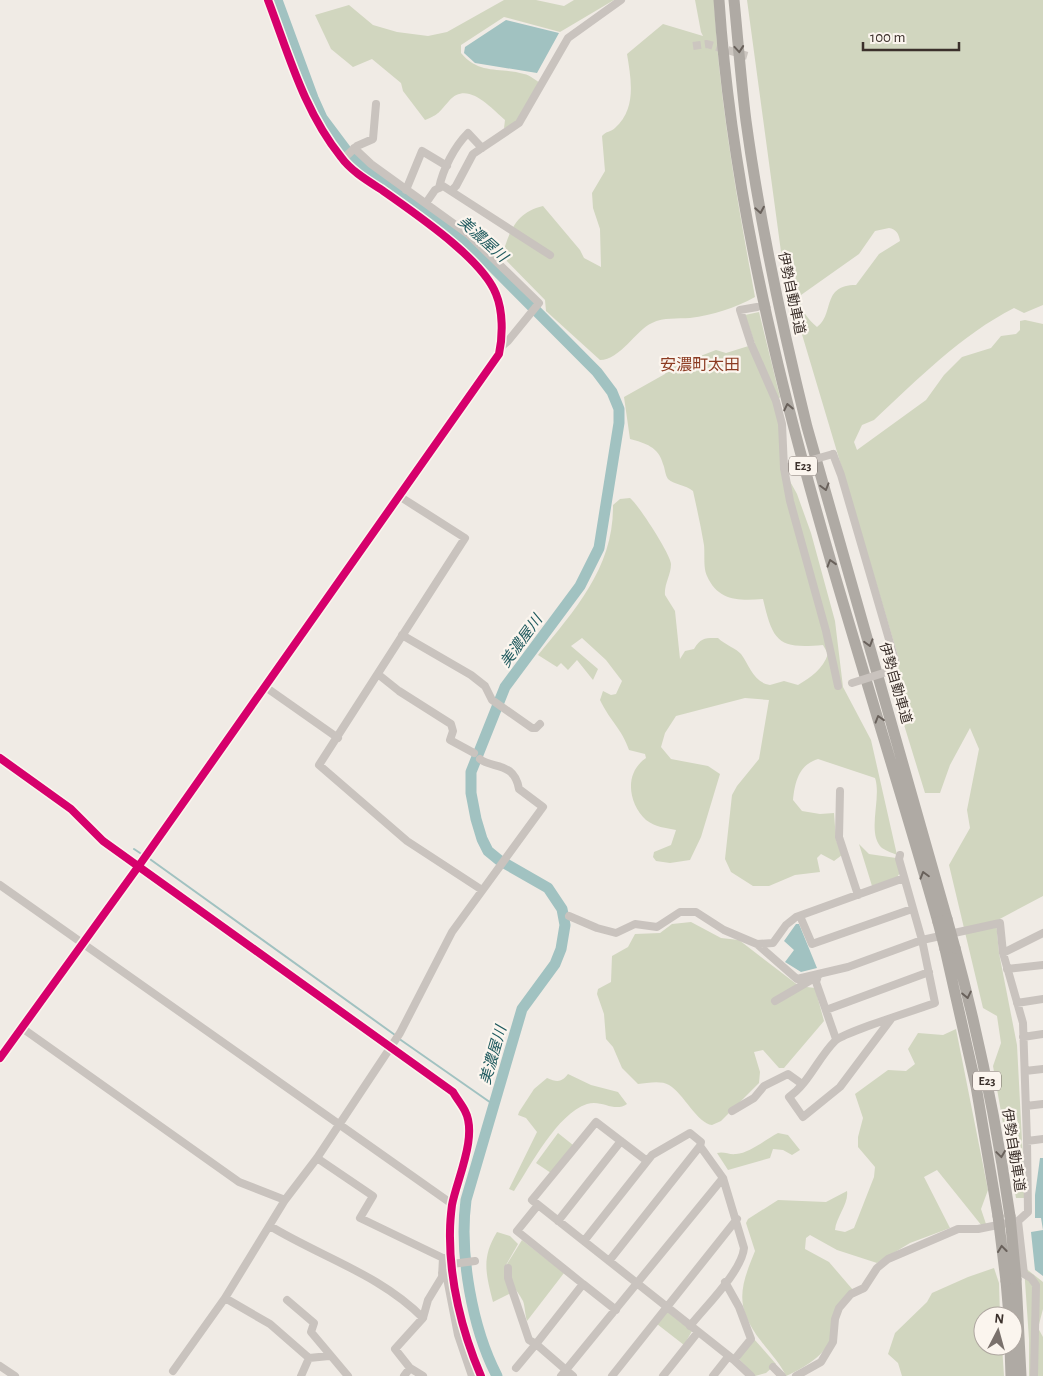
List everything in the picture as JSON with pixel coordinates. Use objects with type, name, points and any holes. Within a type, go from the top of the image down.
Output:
[{"type":"highway","name":"伊勢自動車道","points":[[719,0],[732,122],[755,266],[791,423],[813,503],[942,921]]},
{"type":"highway","name":"伊勢自動車道","points":[[734,0],[746,120],[754,177],[791,363],[987,1081],[999,1142],[1009,1218],[1011,1280],[1021,1376]]},
{"type":"highway","name":"伊勢自動車道","points":[[1010,1306],[1011,1280]]},
{"type":"highway","points":[[1010,1356],[1011,1376]]},
{"type":"street","points":[[0,1058],[138,867],[264,686],[492,366],[500,348],[502,331],[499,308],[496,294],[487,278],[460,249],[343,159],[313,117],[268,0]]},
{"type":"street","points":[[451,191],[456,186],[473,154],[519,123],[568,38],[621,0]]},
{"type":"street","points":[[343,159],[354,149],[373,139],[376,104]]},
{"type":"street","points":[[426,203],[438,188],[460,140],[468,133],[482,148]]},
{"type":"street","points":[[354,149],[406,190],[468,234],[539,303],[500,348]]},
{"type":"street","points":[[406,190],[422,151],[447,166]]},
{"type":"street","points":[[438,188],[443,186],[550,254]]},
{"type":"street","points":[[757,307],[740,310],[751,344],[776,401],[782,424],[784,468],[790,501],[826,630],[838,686]]},
{"type":"street","points":[[784,468],[833,454],[842,476],[896,665],[893,670],[852,683]]},
{"type":"street","points":[[399,496],[464,538],[402,634],[379,675],[319,765],[407,841],[482,890]]},
{"type":"street","points":[[402,634],[470,675],[485,686],[492,700],[532,728],[536,728],[540,724]]},
{"type":"street","points":[[379,675],[399,691],[451,724],[454,730],[450,740],[474,753]]},
{"type":"street","points":[[264,686],[338,738]]},
{"type":"street","points":[[0,758],[72,809],[103,841],[138,867],[452,1092],[466,1113],[468,1138],[452,1204],[451,1261],[465,1332],[481,1376]]},
{"type":"street","points":[[172,1371],[225,1298],[285,1200],[317,1158],[390,1047],[413,1010],[452,932],[543,807],[519,789],[518,781],[502,765],[480,759]]},
{"type":"street","points":[[840,791],[839,837],[858,895]]},
{"type":"street","points":[[891,1019],[840,1087],[803,1117],[789,1096],[802,1084],[836,1039],[891,1019],[936,1003],[922,940],[899,860],[900,855]]},
{"type":"street","points":[[757,944],[773,943],[786,925],[800,916],[904,878]]},
{"type":"street","points":[[0,885],[452,1204]]},
{"type":"street","points":[[800,916],[812,944],[912,909]]},
{"type":"street","points":[[568,916],[597,928],[616,933],[635,924],[657,927],[680,912],[693,911],[724,930],[757,944],[797,979],[848,967],[922,940],[1000,923],[1003,953],[1023,1024],[1028,1212],[978,1228],[958,1229],[888,1259],[877,1268],[864,1288],[851,1294],[839,1308],[835,1319],[834,1342],[819,1364],[796,1376]]},
{"type":"street","points":[[1003,953],[1043,933]]},
{"type":"street","points":[[1008,969],[1043,964]]},
{"type":"street","points":[[826,1010],[929,972]]},
{"type":"street","points":[[775,1001],[820,975]]},
{"type":"street","points":[[820,975],[816,982],[836,1039]]},
{"type":"street","points":[[1017,1003],[1043,999]]},
{"type":"street","points":[[22,1028],[239,1182],[285,1200]]},
{"type":"street","points":[[1023,1037],[1043,1034]]},
{"type":"street","points":[[1025,1071],[1043,1069]]},
{"type":"street","points":[[732,1111],[754,1098],[764,1086],[788,1074],[802,1084]]},
{"type":"street","points":[[1026,1106],[1043,1104]]},
{"type":"street","points":[[647,1162],[596,1122],[532,1200],[731,1358],[751,1376]]},
{"type":"street","points":[[584,1241],[655,1152],[690,1133],[701,1142],[700,1146],[723,1178],[743,1240],[742,1259],[690,1326]]},
{"type":"street","points":[[1027,1141],[1043,1139]]},
{"type":"street","points":[[558,1221],[621,1142]]},
{"type":"street","points":[[609,1261],[700,1146]]},
{"type":"street","points":[[317,1158],[374,1196],[360,1218],[451,1261],[475,1261]]},
{"type":"street","points":[[508,1268],[508,1278],[529,1340],[536,1344],[567,1374],[616,1310],[723,1178]]},
{"type":"street","points":[[538,1205],[517,1231],[616,1310]]},
{"type":"street","points":[[1009,1218],[1024,1274],[1036,1285],[1034,1376]]},
{"type":"street","points":[[612,1376],[737,1219]]},
{"type":"street","points":[[270,1226],[300,1244],[374,1279],[423,1318]]},
{"type":"street","points":[[423,1376],[410,1368],[395,1349],[423,1318],[428,1300],[442,1277],[441,1272],[451,1261]]},
{"type":"street","points":[[441,1272],[446,1273],[458,1335],[472,1376]]},
{"type":"street","points":[[713,1376],[750,1339],[739,1307],[725,1282]]},
{"type":"street","points":[[516,1368],[583,1284]]},
{"type":"street","points":[[225,1298],[270,1324],[309,1358],[330,1356]]},
{"type":"street","points":[[287,1300],[314,1323],[311,1332],[348,1376]]},
{"type":"street","points":[[1034,1326],[1043,1325]]},
{"type":"street","points":[[662,1376],[698,1332]]},
{"type":"street","points":[[301,1376],[309,1358]]},
{"type":"street","points":[[0,1366],[15,1376]]},
{"type":"street","points":[[773,1367],[782,1376]]},
{"type":"street","points":[[404,1376],[410,1368]]},
{"type":"green space","points":[[504,0],[536,0],[564,6],[574,0],[614,0],[560,32],[504,17],[461,45],[461,53],[475,65],[526,75],[542,84],[523,118],[512,126],[504,128],[505,120],[478,98],[471,94],[463,93],[456,95],[437,114],[425,120],[403,91],[401,83],[372,59],[353,67],[331,49],[315,15],[349,5],[373,25],[397,32],[428,36],[447,32]]},
{"type":"green space","points":[[695,0],[714,0],[724,112],[755,297],[724,311],[690,318],[666,319],[652,323],[614,355],[600,360],[546,311],[545,300],[502,256],[515,224],[526,213],[543,206],[580,250],[584,258],[601,267],[600,229],[593,208],[592,193],[605,171],[602,136],[622,120],[630,103],[631,83],[627,54],[663,24],[703,36]]},
{"type":"green space","points":[[747,0],[1043,0],[1043,305],[1024,313],[1014,308],[958,344],[874,420],[862,425],[854,442],[857,450],[926,400],[944,375],[962,357],[991,348],[1001,336],[1016,334],[1020,330],[1020,321],[1025,320],[1043,324],[1043,896],[996,921],[999,953],[1017,1045],[1025,1198],[1016,1198],[993,1066],[1001,1043],[997,1016],[983,1008],[949,865],[970,828],[967,810],[979,749],[970,728],[950,765],[940,793],[925,793],[889,676],[900,663],[784,274]],"holes":[[[889,228],[897,232],[900,241],[879,254],[856,285],[845,286],[833,295],[826,315],[817,327],[804,313],[801,305],[801,295],[859,254],[875,231]]]},
{"type":"green space","points":[[759,312],[780,397],[778,401],[781,465],[797,494],[811,533],[835,621],[843,687],[871,740],[897,855],[882,848],[877,842],[875,825],[877,786],[875,778],[818,759],[806,765],[802,770],[795,786],[793,800],[802,811],[820,814],[834,813],[836,840],[842,855],[834,861],[821,854],[817,858],[820,872],[795,875],[769,886],[753,886],[731,872],[725,859],[732,795],[759,759],[769,700],[745,698],[676,716],[665,733],[661,747],[671,759],[708,766],[720,774],[701,837],[690,860],[670,863],[656,861],[653,857],[654,852],[671,845],[676,830],[661,827],[646,820],[635,805],[632,797],[631,788],[634,772],[646,758],[645,754],[629,750],[623,736],[600,700],[603,691],[611,695],[616,694],[622,681],[606,660],[582,638],[571,646],[598,669],[593,680],[577,660],[568,670],[561,663],[557,667],[538,655],[578,604],[599,568],[607,548],[612,527],[613,505],[620,499],[630,498],[654,530],[670,559],[671,568],[665,595],[675,611],[680,659],[685,651],[694,649],[702,640],[718,638],[741,654],[752,673],[760,681],[770,685],[784,681],[798,685],[812,676],[823,664],[828,654],[823,645],[796,646],[780,640],[770,625],[763,599],[746,600],[730,598],[717,590],[707,576],[705,569],[704,545],[693,491],[668,479],[661,458],[655,450],[646,444],[630,439],[624,397],[665,374],[674,359],[690,360],[716,350],[726,353],[755,344],[745,315]]},
{"type":"green space","points":[[859,844],[869,854],[896,858],[900,873],[897,877],[872,886]]},
{"type":"green space","points":[[691,922],[721,938],[739,940],[799,986],[815,988],[824,1021],[784,1068],[779,1068],[763,1050],[754,1052],[760,1072],[759,1083],[721,1121],[712,1125],[701,1119],[680,1094],[666,1083],[638,1084],[622,1068],[613,1047],[606,1039],[604,1014],[597,994],[598,989],[611,982],[612,956],[628,947],[635,934],[660,933],[672,924]]},
{"type":"green space","points":[[956,1029],[988,1190],[981,1209],[986,1224],[982,1226],[937,1170],[924,1177],[950,1228],[910,1243],[877,1263],[837,1250],[810,1235],[806,1238],[805,1249],[829,1262],[853,1290],[841,1306],[833,1335],[825,1349],[807,1365],[786,1376],[778,1362],[752,1329],[743,1307],[743,1287],[755,1251],[746,1223],[748,1219],[778,1200],[826,1202],[847,1191],[846,1201],[835,1230],[845,1232],[854,1228],[874,1177],[875,1167],[858,1147],[858,1137],[863,1118],[855,1094],[888,1070],[906,1071],[915,1064],[908,1049],[918,1033],[943,1035]]},
{"type":"green space","points":[[568,1074],[591,1085],[618,1092],[627,1104],[613,1107],[592,1103],[576,1110],[555,1129],[514,1191],[509,1189],[537,1132],[526,1118],[518,1115],[519,1112],[534,1089],[547,1078],[559,1081]]},
{"type":"green space","points":[[558,1133],[573,1145],[551,1173],[536,1163]]},
{"type":"green space","points":[[778,1133],[788,1135],[800,1150],[792,1155],[783,1150],[773,1149],[770,1158],[728,1170],[717,1153],[741,1153]]},
{"type":"green space","points":[[497,1232],[510,1236],[518,1244],[506,1265],[511,1293],[493,1302],[486,1266],[489,1250]]},
{"type":"green space","points":[[522,1240],[564,1273],[527,1321],[523,1301],[512,1283],[510,1267],[507,1264]]},
{"type":"green space","points":[[1024,1267],[1043,1282],[1043,1309],[1038,1328],[1043,1337],[1043,1376],[1029,1376],[1029,1339]]},
{"type":"green space","points":[[994,1268],[999,1283],[1000,1306],[973,1306],[973,1356],[1003,1356],[1004,1376],[902,1376],[898,1363],[888,1354],[895,1333],[927,1302],[932,1293]]},
{"type":"green space","points":[[666,1313],[669,1313],[692,1331],[684,1345],[657,1324]]},
{"type":"green space","points":[[754,1339],[776,1364],[766,1373],[755,1376],[738,1358]]},
{"type":"water","points":[[506,20],[559,33],[537,73],[475,63],[464,53],[465,47]]},
{"type":"water","points":[[796,924],[799,924],[817,968],[801,972],[785,962],[794,950],[784,941]]},
{"type":"water","points":[[1040,1158],[1043,1158],[1043,1230],[1041,1218],[1035,1218],[1035,1195]]},
{"type":"water","points":[[1043,1230],[1043,1276],[1035,1270],[1031,1232]]},
{"type":"waterway","name":"美濃屋川","points":[[277,0],[322,118],[346,150],[377,178],[465,239],[597,372],[612,392],[619,409],[619,423],[599,548],[580,586],[505,687],[471,772],[471,793],[476,819],[488,851],[499,860],[548,888],[562,909],[565,925],[561,949],[555,964],[522,1009],[466,1200],[464,1244],[469,1290],[481,1336],[497,1376]]},
{"type":"waterway","points":[[134,849],[143,855]]},
{"type":"waterway","points":[[147,857],[395,1035]]},
{"type":"waterway","points":[[398,1038],[494,1105]]},
{"type":"tunnel","points":[[693,46],[707,44],[751,57]]},
{"type":"tunnel","points":[[762,306],[784,300]]},
{"type":"cycle path","points":[[0,1058],[138,867],[499,354],[502,331],[501,315],[496,294],[488,280],[477,266],[446,237],[360,175],[341,157],[328,139],[307,102],[268,0]]},
{"type":"cycle path","points":[[0,758],[71,809],[103,841],[453,1092],[465,1111],[469,1133],[465,1158],[452,1205],[450,1249],[458,1305],[468,1342],[481,1376]]},
{"type":"district","name":"安濃町太田","points":[[700,364]]}]
